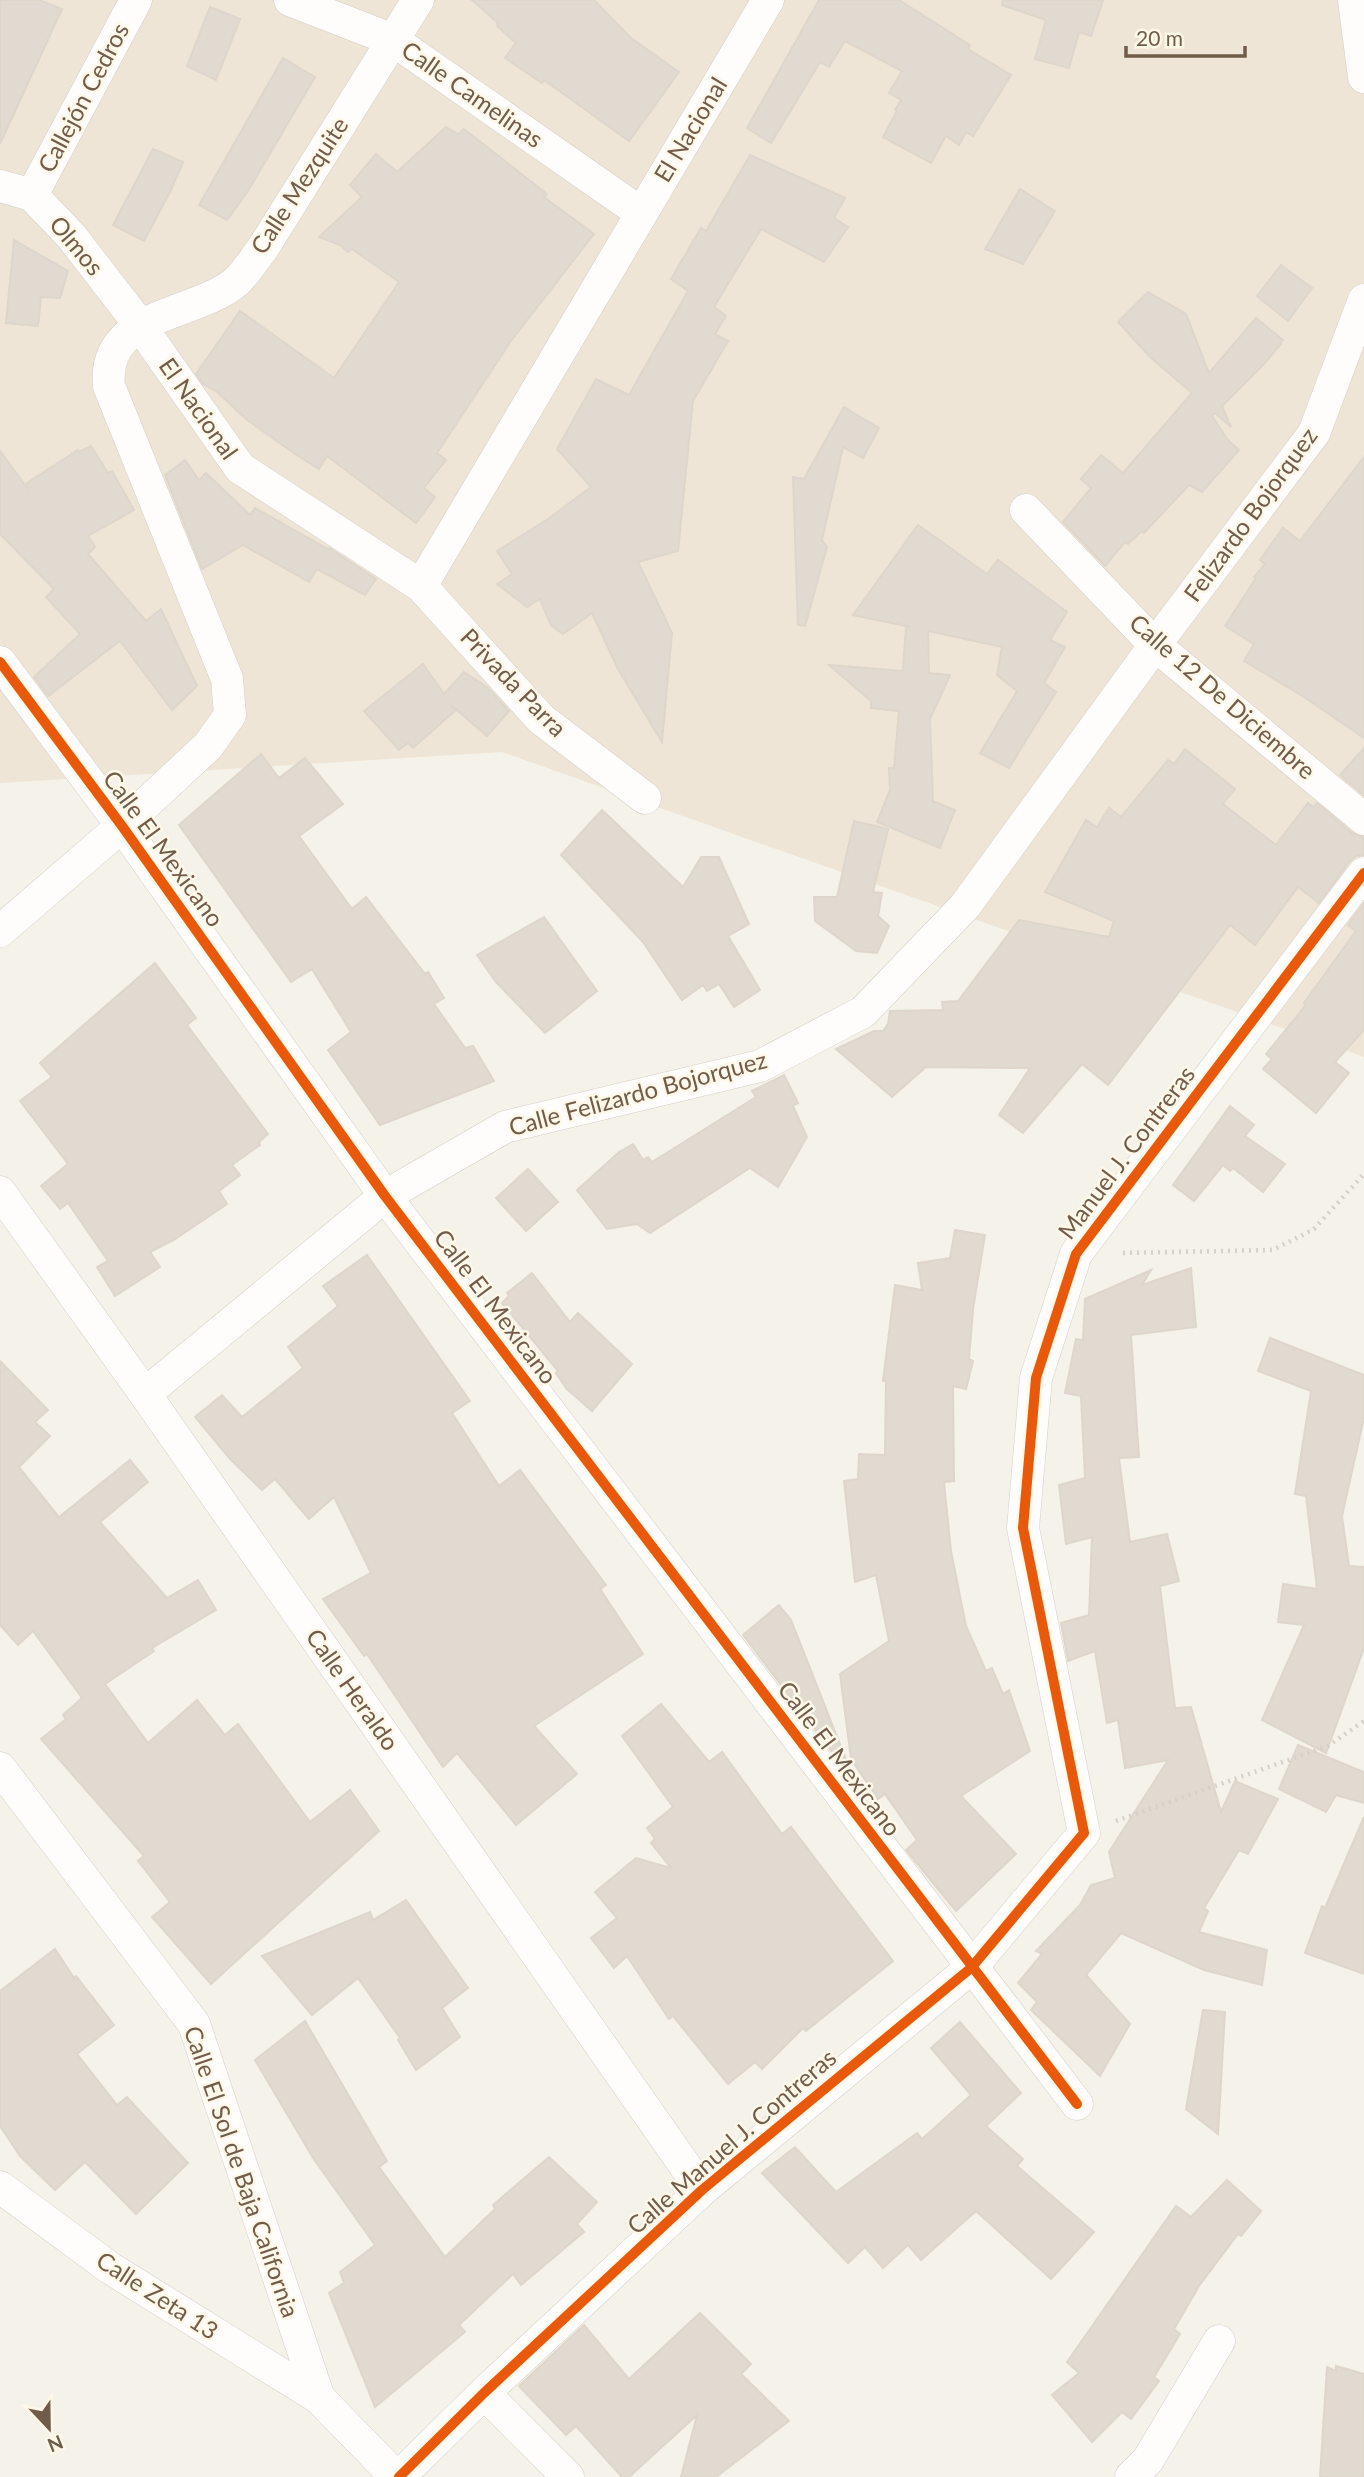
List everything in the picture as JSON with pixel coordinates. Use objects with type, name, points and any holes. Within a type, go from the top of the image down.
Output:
[{"type":"street","name":"Callejón Cedros","points":[[33,195],[136,0]]},
{"type":"street","name":"Calle Camelinas","points":[[290,0],[393,40],[641,214]]},
{"type":"street","name":"Calle Mezquite","points":[[139,324],[193,305],[236,282],[263,248],[418,0]]},
{"type":"street","name":"El Nacional","points":[[139,324],[240,468],[421,586],[768,0]]},
{"type":"street","points":[[1354,0],[1364,77]]},
{"type":"street","name":"Olmos","points":[[0,186],[33,195],[72,237],[139,324]]},
{"type":"street","name":"Felizardo Bojorquez","points":[[1155,645],[1314,433],[1364,300]]},
{"type":"street","points":[[0,930],[122,827],[208,746],[230,715],[227,679],[109,386],[107,370],[116,347],[139,324]]},
{"type":"street","name":"Calle 12 De Diciembre","points":[[1026,510],[1155,645],[1364,818]]},
{"type":"street","name":"Privada Parra","points":[[421,586],[541,719],[645,798]]},
{"type":"street","name":"Calle Felizardo Bojorquez","points":[[145,1394],[385,1196],[505,1127],[760,1066],[863,1012],[965,906],[1155,645]]},
{"type":"street","name":"Calle El Mexicano","points":[[0,662],[122,827],[385,1196],[1077,2104]]},
{"type":"street","name":"Manuel J. Contreras","points":[[1084,1833],[1023,1528],[1036,1378],[1076,1254],[1364,873]]},
{"type":"street","name":"Calle Heraldo","points":[[0,1192],[145,1394],[702,2190]]},
{"type":"street","name":"Calle El Sol de Baja California","points":[[0,1768],[194,2024],[319,2398],[398,2477]]},
{"type":"street","name":"Calle Manuel J. Contreras","points":[[398,2477],[702,2190],[971,1968],[1084,1833]]},
{"type":"street","name":"Calle Zeta 13","points":[[0,2187],[110,2268],[319,2398]]},
{"type":"street","points":[[1131,2477],[1148,2460],[1219,2341]]},
{"type":"street","points":[[484,2393],[568,2477]]},
{"type":"path","points":[[1076,1254],[1273,1251],[1314,1229],[1364,1174]]},
{"type":"path","points":[[1084,1833],[1328,1746],[1364,1721]]},
{"type":"shaded area","points":[[0,0],[1364,0],[1364,1057],[502,752],[0,783]]},
{"type":"building","points":[[0,0],[39,0],[62,9],[0,144]]},
{"type":"building","points":[[472,0],[594,0],[631,38],[679,72],[629,141],[544,80],[542,83],[505,58],[516,43]]},
{"type":"building","points":[[819,0],[899,0],[970,45],[968,49],[1011,75],[973,136],[966,132],[959,145],[946,136],[931,163],[883,137],[901,100],[889,93],[902,71],[845,41],[829,67],[820,62],[771,143],[747,128]]},
{"type":"building","points":[[1003,0],[1103,0],[1091,36],[1079,32],[1069,68],[1035,59],[1046,20],[1002,5]]},
{"type":"building","points":[[210,7],[240,19],[216,80],[187,66]]},
{"type":"building","points":[[283,58],[315,77],[248,191],[227,220],[199,205]]},
{"type":"building","points":[[446,127],[458,134],[464,129],[547,194],[544,197],[594,234],[511,341],[437,453],[446,460],[424,488],[435,497],[416,523],[327,456],[319,469],[295,454],[246,419],[216,391],[203,384],[196,374],[240,311],[334,378],[399,282],[352,249],[348,252],[340,245],[319,237],[362,197],[350,185],[376,154],[397,172]]},
{"type":"building","points":[[153,149],[183,162],[144,241],[113,225]]},
{"type":"building","points":[[750,155],[845,198],[834,218],[848,227],[824,262],[761,229],[714,307],[726,316],[715,334],[728,341],[693,401],[678,551],[638,562],[672,633],[662,742],[618,669],[592,613],[563,634],[551,625],[540,599],[527,607],[497,584],[512,574],[497,551],[548,519],[591,487],[557,449],[596,379],[629,395],[688,291],[671,279],[701,228],[706,231]]},
{"type":"building","points":[[1020,189],[1055,211],[1023,264],[985,249]]},
{"type":"building","points":[[14,240],[68,271],[60,298],[41,297],[38,326],[6,323]]},
{"type":"building","points":[[1281,265],[1312,288],[1288,321],[1257,296]]},
{"type":"building","points":[[1148,292],[1186,314],[1209,373],[1256,318],[1283,340],[1263,365],[1222,406],[1231,427],[1215,413],[1212,416],[1228,440],[1239,450],[1202,492],[1189,485],[1144,533],[1142,531],[1128,544],[1125,542],[1105,566],[1063,522],[1091,488],[1081,479],[1101,455],[1123,473],[1192,393],[1150,357],[1118,322]]},
{"type":"building","points":[[844,407],[879,428],[863,458],[843,447],[822,540],[827,547],[805,626],[798,625],[793,477],[804,479]]},
{"type":"building","points":[[91,446],[108,473],[112,471],[134,510],[88,536],[95,547],[88,554],[146,621],[161,609],[197,686],[172,710],[120,641],[48,696],[34,677],[80,634],[46,597],[54,589],[0,534],[0,451],[28,489],[27,483],[78,450],[79,452]]},
{"type":"building","points":[[1364,457],[1364,738],[1301,695],[1244,661],[1254,644],[1225,626],[1256,578],[1254,577],[1265,564],[1260,560],[1283,528],[1300,541]]},
{"type":"building","points":[[185,460],[199,480],[206,473],[250,515],[255,508],[329,548],[376,579],[365,595],[317,569],[309,582],[243,545],[202,569],[165,475]]},
{"type":"building","points":[[918,525],[987,574],[998,560],[1067,612],[1050,640],[1065,647],[1044,683],[1056,692],[1009,768],[980,753],[1017,691],[997,675],[1002,647],[928,631],[929,673],[950,675],[930,719],[933,801],[955,810],[940,848],[877,822],[890,790],[889,768],[894,768],[899,711],[871,708],[871,701],[829,665],[903,671],[906,627],[911,627],[853,615]]},
{"type":"building","points":[[423,664],[444,694],[464,672],[487,687],[509,711],[487,736],[451,705],[456,710],[413,748],[408,743],[399,750],[364,711]]},
{"type":"building","points":[[1364,748],[1364,795],[1340,775]]},
{"type":"building","points":[[1185,749],[1235,789],[1223,804],[1276,845],[1308,803],[1313,807],[1317,803],[1352,833],[1364,837],[1364,855],[1356,856],[1349,862],[1319,903],[1298,887],[1255,945],[1230,925],[1108,1085],[1082,1064],[1023,1133],[999,1115],[1030,1068],[926,1067],[892,1097],[836,1049],[874,1031],[883,1031],[888,1024],[890,1011],[943,1010],[942,1002],[958,1001],[1019,920],[1109,937],[1114,921],[1045,892],[1086,820],[1097,827],[1109,808],[1121,817],[1168,760],[1174,764]]},
{"type":"building","points":[[261,754],[279,778],[305,758],[343,804],[299,836],[352,909],[366,897],[425,974],[428,972],[444,998],[434,1004],[465,1048],[473,1046],[494,1081],[380,1125],[328,1050],[351,1032],[312,969],[291,982],[179,825]]},
{"type":"building","points":[[602,810],[683,887],[701,857],[719,857],[749,924],[728,936],[760,990],[734,1007],[719,984],[707,991],[703,985],[682,1000],[643,942],[561,855]]},
{"type":"building","points":[[854,821],[888,829],[873,892],[882,893],[878,916],[889,926],[877,953],[856,951],[815,921],[814,897],[837,897]]},
{"type":"building","points":[[1364,903],[1364,1030],[1335,1062],[1349,1073],[1316,1113],[1263,1069],[1272,1059],[1266,1054],[1306,1005],[1304,1003],[1356,931],[1348,925]]},
{"type":"building","points":[[544,917],[597,991],[545,1033],[496,982],[477,955]]},
{"type":"building","points":[[155,963],[196,1018],[187,1025],[268,1134],[259,1142],[260,1145],[232,1165],[240,1175],[219,1191],[227,1204],[174,1240],[150,1252],[160,1267],[115,1296],[97,1267],[108,1261],[68,1203],[60,1209],[41,1186],[68,1164],[20,1101],[52,1077],[40,1063]]},
{"type":"building","points":[[784,1075],[798,1103],[793,1106],[807,1137],[778,1187],[750,1168],[650,1233],[637,1224],[607,1229],[577,1190],[619,1152],[633,1144],[643,1160],[648,1157],[652,1162],[756,1097],[752,1091]]},
{"type":"building","points":[[1230,1106],[1254,1125],[1245,1136],[1285,1164],[1263,1192],[1233,1168],[1230,1171],[1223,1165],[1194,1201],[1173,1185]]},
{"type":"building","points":[[528,1169],[558,1202],[526,1231],[496,1198]]},
{"type":"building","points":[[955,1230],[985,1235],[973,1309],[969,1359],[973,1361],[966,1389],[953,1386],[954,1481],[944,1482],[951,1551],[966,1626],[986,1671],[992,1668],[1003,1694],[1009,1690],[1030,1751],[961,1796],[1016,1854],[956,1911],[906,1850],[917,1840],[885,1794],[878,1799],[851,1759],[840,1674],[889,1641],[876,1575],[855,1582],[844,1481],[858,1479],[859,1454],[885,1455],[886,1381],[883,1381],[895,1285],[922,1290],[918,1263],[950,1258]]},
{"type":"building","points":[[367,1255],[470,1401],[452,1413],[499,1486],[520,1470],[606,1585],[600,1589],[643,1654],[534,1726],[577,1774],[516,1825],[457,1753],[443,1767],[367,1654],[364,1656],[323,1599],[371,1573],[334,1497],[309,1519],[275,1479],[262,1490],[231,1460],[195,1417],[222,1395],[242,1417],[303,1368],[288,1347],[338,1306],[323,1286]]},
{"type":"building","points":[[1191,1268],[1196,1327],[1131,1335],[1139,1457],[1119,1458],[1130,1542],[1167,1534],[1179,1581],[1160,1586],[1175,1708],[1191,1707],[1221,1812],[1235,1781],[1278,1799],[1248,1854],[1239,1850],[1204,1908],[1208,1911],[1199,1932],[1267,1950],[1262,1985],[1204,1970],[1121,1933],[1086,1975],[1130,2024],[1100,2076],[1031,2010],[1037,2002],[1018,1983],[1042,1954],[1036,1951],[1080,1905],[1091,1885],[1115,1878],[1109,1852],[1168,1760],[1125,1768],[1118,1720],[1107,1723],[1095,1651],[1068,1661],[1061,1623],[1089,1615],[1092,1537],[1066,1544],[1059,1485],[1085,1478],[1081,1396],[1065,1393],[1076,1339],[1083,1340],[1085,1299],[1151,1270],[1142,1285]]},
{"type":"building","points":[[532,1273],[570,1322],[578,1313],[632,1364],[592,1411],[567,1389],[556,1373],[558,1371],[502,1303],[509,1296],[507,1293]]},
{"type":"building","points":[[1270,1338],[1364,1375],[1364,1418],[1342,1516],[1349,1566],[1364,1567],[1364,1648],[1326,1753],[1262,1720],[1304,1625],[1278,1622],[1283,1584],[1317,1589],[1306,1496],[1295,1494],[1311,1391],[1258,1371]]},
{"type":"building","points":[[0,1361],[48,1410],[35,1422],[50,1436],[19,1467],[59,1517],[130,1460],[148,1482],[100,1522],[167,1598],[198,1580],[216,1610],[152,1648],[154,1651],[105,1684],[148,1743],[197,1700],[225,1735],[238,1724],[310,1822],[350,1790],[379,1831],[211,1984],[152,1917],[170,1902],[138,1861],[144,1856],[41,1739],[66,1719],[63,1715],[82,1698],[33,1631],[18,1645],[0,1625]]},
{"type":"building","points":[[779,1605],[791,1620],[847,1762],[842,1765],[743,1635]]},
{"type":"building","points":[[661,1704],[709,1762],[722,1752],[782,1834],[791,1827],[893,1961],[806,2031],[803,2028],[762,2069],[755,2062],[728,2084],[673,2016],[669,2019],[627,1956],[614,1968],[591,1938],[617,1918],[595,1892],[636,1858],[671,1868],[651,1843],[655,1839],[647,1828],[673,1807],[622,1736]]},
{"type":"building","points":[[1298,1745],[1364,1772],[1364,1803],[1336,1795],[1326,1812],[1279,1789]]},
{"type":"building","points":[[1364,1817],[1364,1974],[1305,1953],[1322,1906],[1325,1908]]},
{"type":"building","points":[[406,1900],[468,1988],[442,2008],[460,2037],[416,2070],[398,2040],[400,2038],[358,1978],[312,2015],[262,1956],[370,1912],[373,1920]]},
{"type":"building","points":[[55,1949],[74,1978],[76,1976],[114,2025],[77,2054],[117,2105],[127,2097],[188,2163],[136,2214],[85,2162],[55,2190],[20,2156],[0,2126],[0,1991]]},
{"type":"building","points":[[1203,2010],[1225,2012],[1218,2134],[1186,2109]]},
{"type":"building","points":[[305,2021],[387,2161],[379,2167],[445,2257],[495,2209],[493,2205],[549,2157],[597,2202],[577,2224],[584,2232],[521,2285],[513,2274],[459,2325],[465,2332],[375,2407],[329,2293],[344,2283],[340,2272],[375,2245],[313,2158],[255,2060]]},
{"type":"building","points":[[960,2022],[1021,2093],[986,2126],[1023,2159],[1017,2166],[1094,2232],[1051,2279],[976,2211],[921,2260],[908,2245],[883,2268],[865,2247],[848,2263],[762,2173],[795,2147],[836,2192],[917,2133],[922,2139],[971,2095],[931,2048]]},
{"type":"building","points":[[1227,2180],[1261,2211],[1241,2236],[1238,2234],[1199,2286],[1174,2329],[1180,2334],[1154,2377],[1159,2381],[1131,2419],[1122,2412],[1092,2442],[1052,2395],[1079,2373],[1067,2362],[1176,2206],[1191,2217]]},
{"type":"building","points":[[700,2313],[751,2364],[741,2374],[789,2421],[716,2477],[681,2477],[697,2415],[629,2477],[622,2477],[576,2426],[566,2435],[519,2386],[584,2325],[629,2379]]},
{"type":"building","points":[[1336,2366],[1364,2374],[1364,2477],[1320,2477],[1327,2367],[1336,2371]]},
{"type":"cycle path","points":[[0,662],[122,826],[385,1196],[1077,2104]]},
{"type":"cycle path","points":[[399,2477],[484,2393],[702,2190],[971,1968],[1084,1833],[1023,1528],[1036,1378],[1076,1254],[1364,873]]}]
